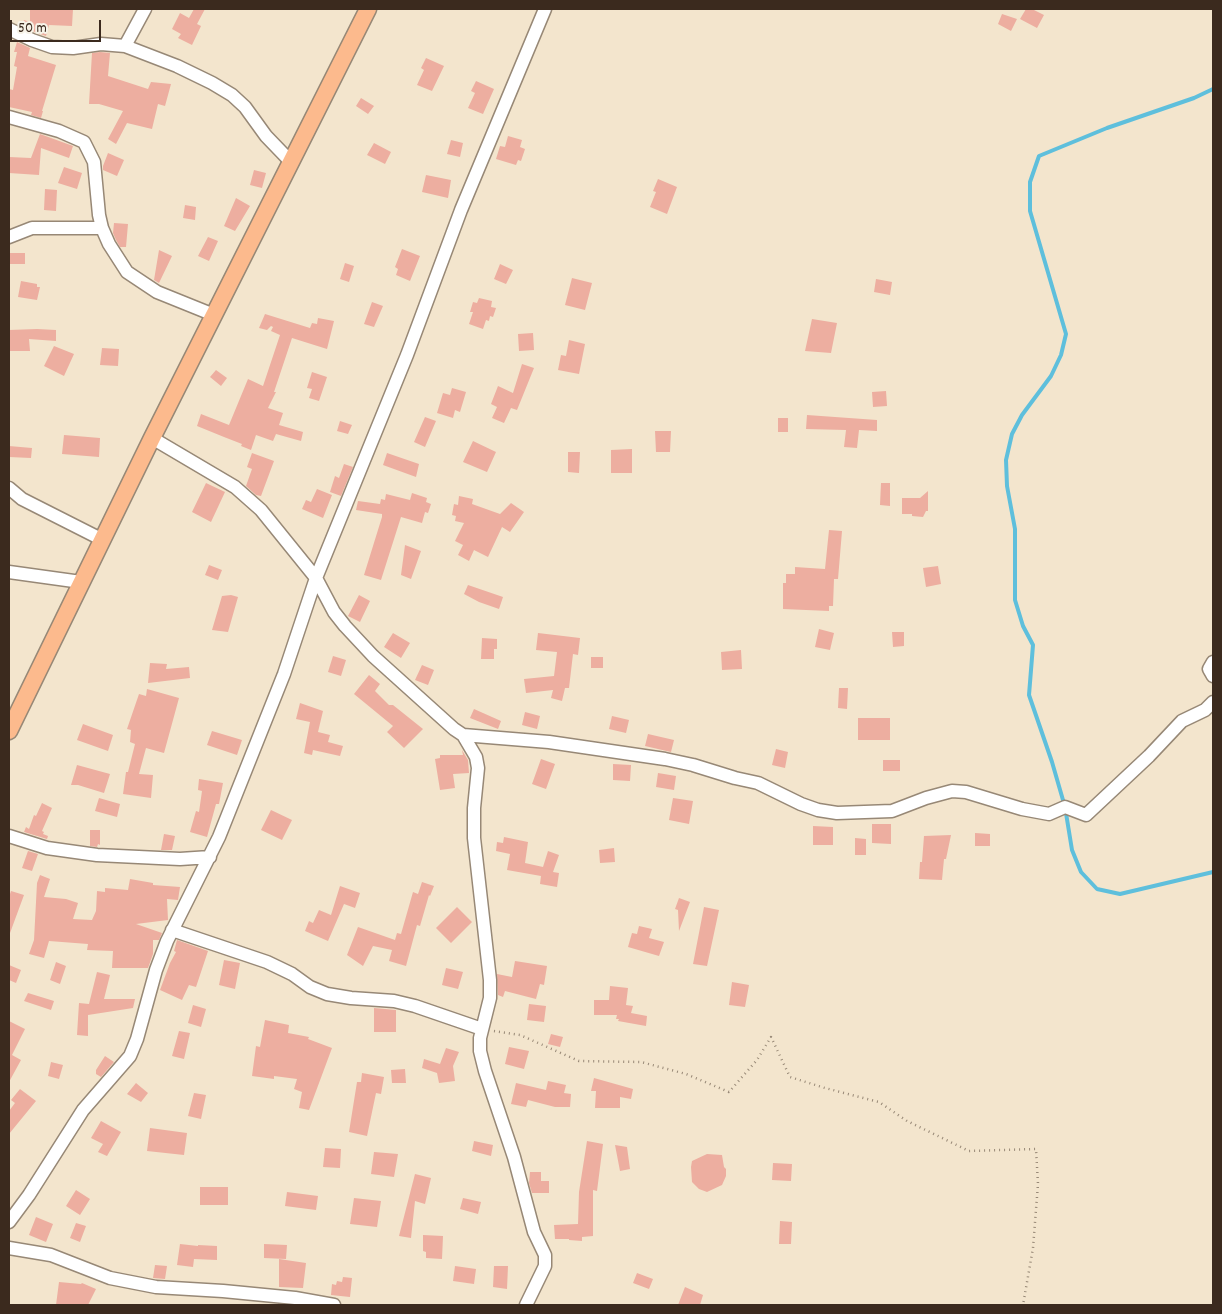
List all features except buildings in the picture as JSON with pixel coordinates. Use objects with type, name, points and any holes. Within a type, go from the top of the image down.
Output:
[{"type":"main road","points":[[9,731],[152,438],[368,9]]},
{"type":"street","points":[[125,46],[145,9]]},
{"type":"street","points":[[9,1222],[29,1195],[83,1110],[130,1056],[137,1039],[156,970],[172,930],[210,857],[284,674],[316,578],[407,355],[461,210],[545,9]]},
{"type":"street","points":[[9,29],[32,40],[52,46],[73,48],[101,44],[125,46],[177,66],[232,94],[245,107],[266,136],[292,163]]},
{"type":"street","points":[[9,118],[59,131],[84,142],[94,162],[102,228],[109,244],[127,272],[156,292],[214,315]]},
{"type":"street","points":[[9,237],[32,228],[102,228]]},
{"type":"street","points":[[152,438],[235,487],[261,510],[316,578],[334,612],[345,626],[380,662],[454,730],[463,734],[549,742],[693,764],[734,778],[758,783],[801,804],[818,810],[837,813],[892,811],[926,798],[952,791],[966,792],[1049,814],[1064,807],[1086,815],[1149,756],[1182,721],[1204,710],[1213,702]]},
{"type":"street","points":[[9,488],[22,499],[103,540]]},
{"type":"street","points":[[9,572],[81,582]]},
{"type":"street","points":[[1213,662],[1209,669],[1213,676]]},
{"type":"street","points":[[463,734],[476,757],[478,768],[474,808],[474,838],[490,980],[490,998],[480,1038],[480,1051],[485,1072],[514,1157],[534,1232],[545,1255],[545,1266],[526,1305]]},
{"type":"street","points":[[9,836],[47,848],[97,855],[180,859],[210,857]]},
{"type":"street","points":[[172,930],[267,962],[292,974],[310,987],[327,994],[394,1001],[415,1006],[482,1029]]},
{"type":"street","points":[[9,1248],[51,1255],[110,1278],[156,1287],[295,1298],[334,1305]]},
{"type":"path","points":[[482,1029],[520,1035],[578,1061],[641,1062],[686,1074],[729,1092],[757,1060],[771,1037],[790,1077],[879,1102],[907,1121],[969,1151],[1036,1149],[1038,1184],[1033,1248],[1024,1305]]},
{"type":"waterway","points":[[1213,89],[1194,98],[1107,128],[1039,156],[1030,182],[1030,211],[1066,334],[1061,355],[1051,376],[1022,415],[1012,434],[1006,460],[1007,486],[1015,529],[1015,600],[1023,626],[1033,645],[1029,695],[1052,762],[1065,807],[1072,850],[1081,872],[1097,889],[1120,894],[1213,872]]}]
